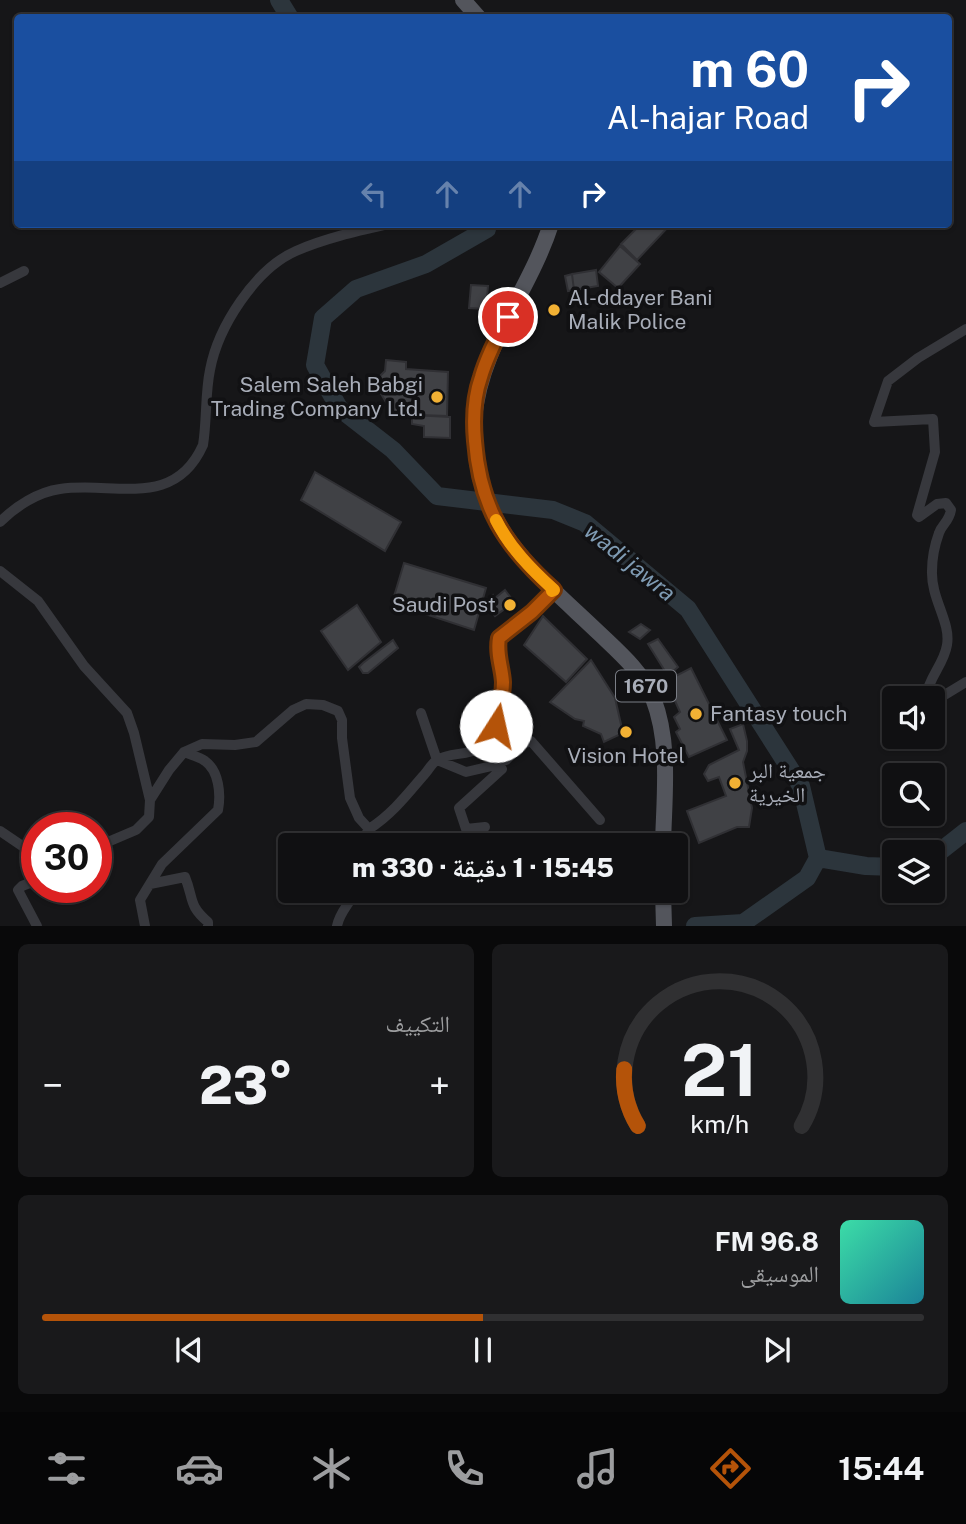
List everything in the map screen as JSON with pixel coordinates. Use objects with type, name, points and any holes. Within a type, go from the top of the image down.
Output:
[{"type":"main road","points":[[463,0],[475,14]]},
{"type":"main road","name":"1670","points":[[549,228],[536,261],[490,352],[480,380],[474,422],[477,465],[484,497],[512,548],[532,571],[632,664],[653,697],[663,738],[663,833]]},
{"type":"main road","points":[[663,903],[664,926]]},
{"type":"street","points":[[0,522],[23,503],[48,491],[74,488],[142,490],[161,485],[181,474],[198,456],[203,445],[210,369],[222,334],[229,318],[254,285],[294,252],[322,241],[373,228]]},
{"type":"street","points":[[0,283],[24,271]]},
{"type":"street","points":[[928,686],[939,668],[947,646],[947,629],[933,595],[932,570],[939,530],[949,520],[951,510],[946,503],[937,504],[919,517],[917,514],[935,452],[933,419],[874,422],[888,381],[918,358],[966,329]]},
{"type":"street","points":[[0,570],[37,601],[84,666],[127,713],[149,800],[149,817],[136,830],[112,840]]},
{"type":"street","points":[[367,833],[398,806],[437,760],[480,748],[489,739],[496,726],[503,686],[502,668],[497,652],[499,638],[532,612],[554,590]]},
{"type":"street","points":[[945,695],[966,682]]},
{"type":"street","points":[[149,800],[184,752],[202,744],[235,746],[256,742],[293,710],[306,704],[323,705],[338,711],[342,720],[352,807],[369,829]]},
{"type":"street","points":[[421,713],[437,760],[466,772],[506,760],[520,745],[531,740],[600,820]]},
{"type":"street","points":[[145,926],[140,900],[162,864],[218,810],[219,791],[213,769],[204,760],[184,752]]},
{"type":"street","points":[[485,827],[466,830],[458,808],[502,769],[492,766]]},
{"type":"street","points":[[0,831],[21,845]]},
{"type":"street","points":[[150,884],[185,877],[191,902],[197,913],[208,922],[208,926]]},
{"type":"street","points":[[25,903],[37,926]]},
{"type":"street","points":[[337,926],[341,911],[350,903]]},
{"type":"building","points":[[637,228],[667,228],[637,260],[621,244]]},
{"type":"building","points":[[620,246],[640,264],[618,288],[599,272]]},
{"type":"building","points":[[596,270],[598,286],[574,290],[572,274]]},
{"type":"building","points":[[572,274],[574,290],[568,291],[565,276]]},
{"type":"building","points":[[471,285],[488,286],[486,309],[469,308]]},
{"type":"building","points":[[386,360],[406,362],[406,369],[448,372],[447,416],[393,414],[374,382],[385,371]]},
{"type":"building","points":[[412,415],[450,417],[450,438],[424,437],[424,426],[412,424]]},
{"type":"building","points":[[315,472],[401,522],[385,551],[301,500]]},
{"type":"building","points":[[404,563],[486,588],[474,630],[392,603]]},
{"type":"building","points":[[505,590],[514,602],[495,616],[484,602]]},
{"type":"building","points":[[357,605],[381,642],[348,670],[321,631]]},
{"type":"building","points":[[543,616],[587,659],[566,682],[524,645]]},
{"type":"building","points":[[641,624],[650,630],[640,639],[629,632]]},
{"type":"building","points":[[658,639],[678,667],[668,676],[648,644]]},
{"type":"building","points":[[393,640],[398,648],[368,673],[363,673],[359,667]]},
{"type":"building","name":"Vision Hotel","points":[[591,660],[615,698],[623,733],[604,742],[601,734],[583,726],[584,721],[575,719],[550,702]]},
{"type":"building","name":"Fantasy touch","points":[[691,668],[727,740],[689,757],[676,732],[680,729],[674,717],[680,712],[666,681]]},
{"type":"building","name":"جمعية البر الخيرية","points":[[743,724],[747,751],[743,762],[752,808],[749,827],[737,827],[699,843],[687,811],[726,796],[719,777],[708,781],[704,774],[709,765],[739,750],[730,729]]},
{"type":"waterway","name":"wadi jawra","points":[[279,0],[288,14]]},
{"type":"waterway","name":"wadi jawra","points":[[487,228],[426,264],[356,289],[323,318],[315,365],[339,408],[393,450],[437,496],[553,510],[585,523],[688,609],[801,786],[818,858],[807,878],[743,923],[695,926]]},
{"type":"waterway","points":[[945,848],[966,831]]},
{"type":"waterway","points":[[818,858],[882,867]]},
{"type":"slow traffic","points":[[496,520],[512,548],[532,571],[554,590],[552,591]]},
{"type":"place","name":"Al-ddayer Bani Malik Police","points":[[554,310]]},
{"type":"place","name":"Salem Saleh Babgi Trading Company Ltd.","points":[[437,397]]},
{"type":"place","name":"Saudi Post","points":[[510,605]]},
{"type":"place","name":"Fantasy touch","points":[[696,714]]},
{"type":"place","name":"Vision Hotel","points":[[626,732]]},
{"type":"place","name":"جمعية البر الخيرية","points":[[735,783]]},
{"type":"route","points":[[496,726],[503,686],[502,668],[497,652],[499,638],[532,612],[554,590],[532,571],[512,548],[484,497],[477,465],[474,422],[480,380],[490,352],[508,317]]}]
